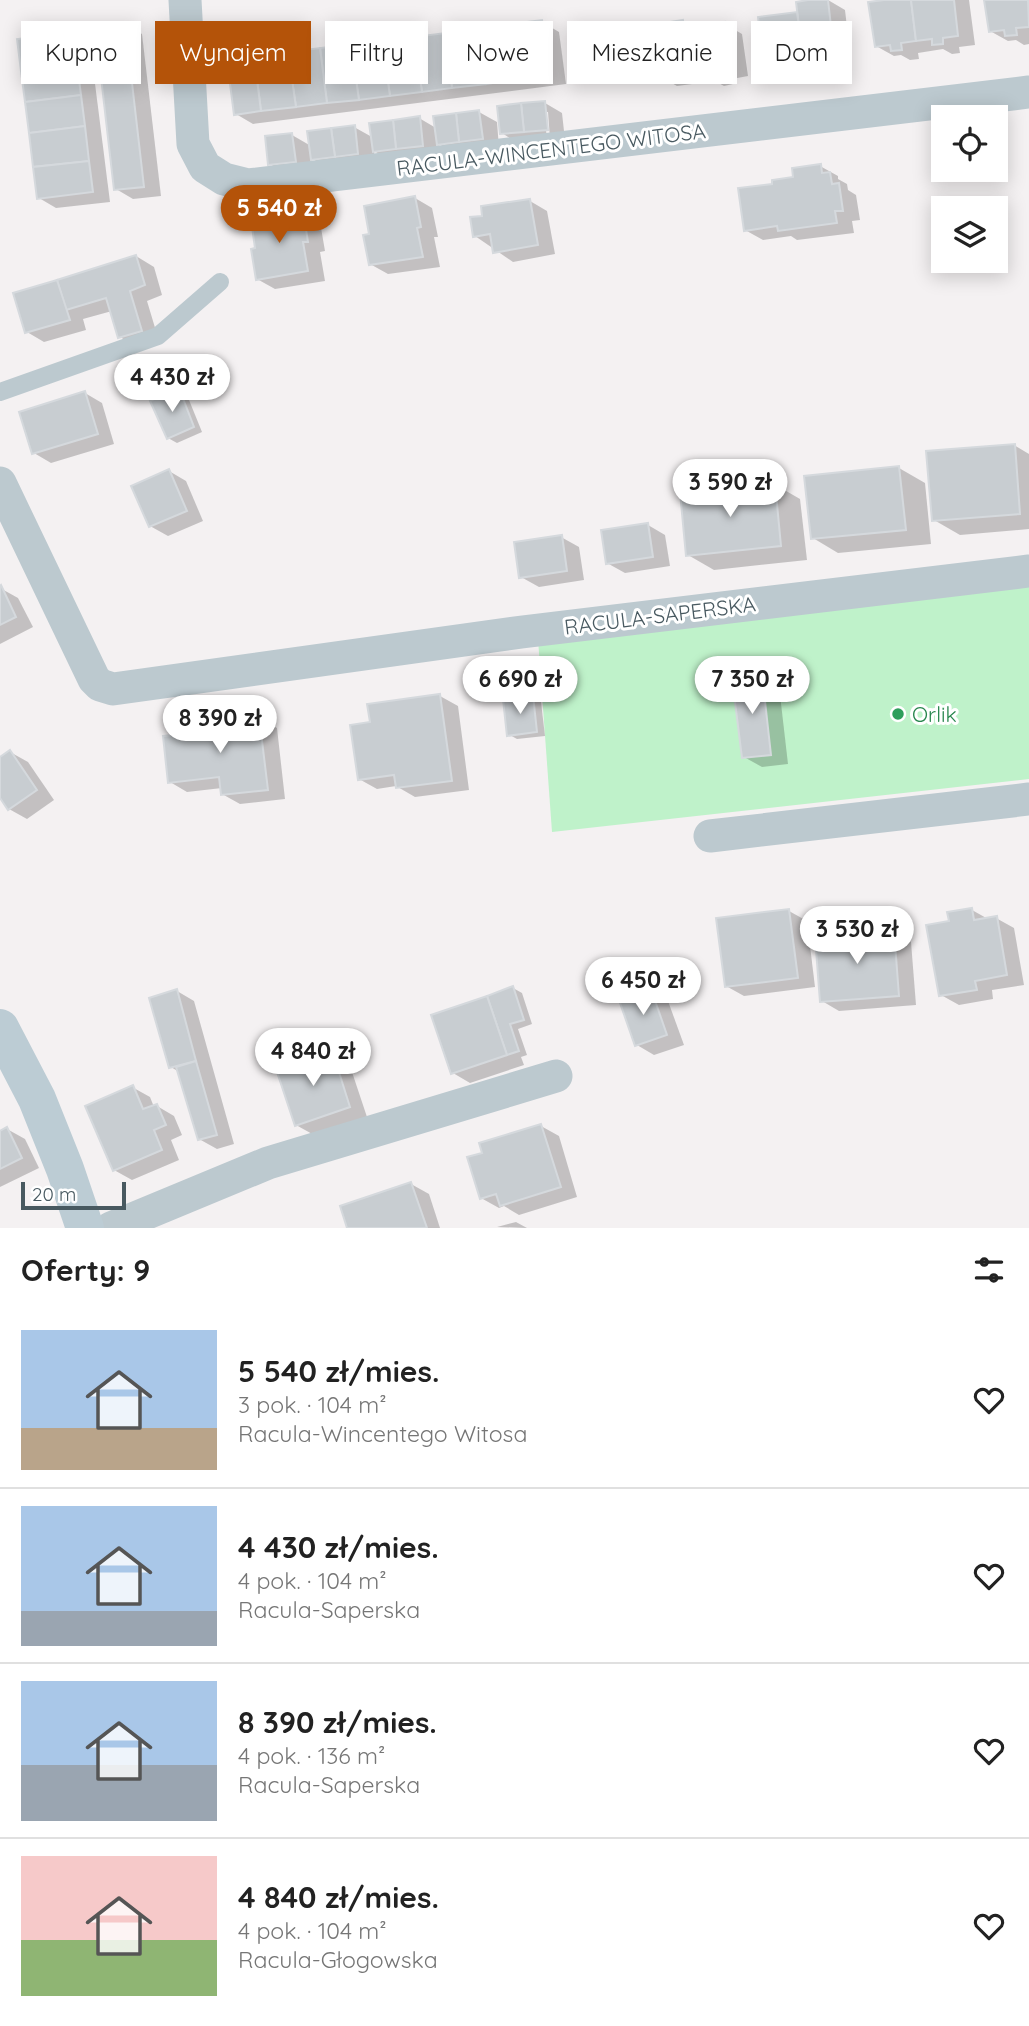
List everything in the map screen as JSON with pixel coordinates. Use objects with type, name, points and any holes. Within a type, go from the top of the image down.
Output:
[{"type":"street","name":"RACULA-WINCENTEGO WITOSA","points":[[185,0],[193,144],[205,167],[224,179],[248,185],[1029,92]]},
{"type":"street","name":"RACULA-SAPERSKA","points":[[0,483],[94,679],[100,685],[113,689],[522,632],[1029,571]]},
{"type":"street","points":[[710,836],[1029,799]]},
{"type":"street","points":[[0,1028],[37,1099],[85,1228]]},
{"type":"street","points":[[111,1228],[268,1163],[556,1076]]},
{"type":"lane","points":[[0,392],[158,336],[219,282]]},
{"type":"green space","points":[[1029,580],[1029,779],[552,832],[538,639]]},
{"type":"building","points":[[828,0],[830,21],[798,21],[796,2]]},
{"type":"building","points":[[911,0],[916,41],[901,43],[902,50],[891,51],[890,45],[875,47],[868,2]]},
{"type":"building","points":[[911,0],[954,0],[958,36],[943,38],[943,44],[932,45],[932,39],[916,41]]},
{"type":"building","points":[[984,0],[1028,0],[1029,27],[1016,28],[1017,35],[1005,36],[1004,30],[989,32]]},
{"type":"building","points":[[797,12],[798,21],[758,21],[758,17]]},
{"type":"building","points":[[442,33],[442,84],[451,84],[452,88],[422,92],[421,84],[428,84],[428,35]]},
{"type":"building","points":[[21,38],[21,71],[17,39]]},
{"type":"building","points":[[325,47],[325,84],[357,84],[359,100],[327,103],[320,48]]},
{"type":"building","points":[[320,48],[327,103],[296,107],[293,84],[311,84],[311,49]]},
{"type":"building","points":[[23,84],[80,84],[81,95],[25,102]]},
{"type":"building","points":[[102,84],[132,84],[144,187],[114,190]]},
{"type":"building","points":[[230,84],[258,84],[261,111],[234,115]]},
{"type":"building","points":[[258,84],[293,84],[296,107],[261,111]]},
{"type":"building","points":[[357,84],[388,84],[390,96],[359,100]]},
{"type":"building","points":[[388,84],[421,84],[422,92],[390,96]]},
{"type":"building","points":[[451,84],[486,84],[452,88]]},
{"type":"building","points":[[81,95],[85,126],[29,133],[25,102]]},
{"type":"building","points":[[545,101],[548,130],[524,132],[521,103]]},
{"type":"building","points":[[521,103],[524,132],[500,134],[497,106]]},
{"type":"building","points":[[479,110],[483,139],[459,142],[456,113]]},
{"type":"building","points":[[456,113],[459,142],[437,145],[433,116]]},
{"type":"building","points":[[420,116],[423,146],[396,149],[393,120]]},
{"type":"building","points":[[393,120],[396,149],[373,152],[369,123]]},
{"type":"building","points":[[355,125],[358,154],[335,157],[331,128]]},
{"type":"building","points":[[85,126],[89,161],[33,167],[29,133]]},
{"type":"building","points":[[331,128],[335,157],[311,160],[307,131]]},
{"type":"building","points":[[292,133],[296,162],[268,165],[265,136]]},
{"type":"building","points":[[89,161],[93,192],[37,199],[33,167]]},
{"type":"building","points":[[821,164],[822,173],[830,172],[832,184],[839,183],[843,211],[835,211],[837,223],[778,231],[777,226],[744,231],[738,188],[772,184],[772,180],[793,177],[792,168]]},
{"type":"building","points":[[415,196],[421,227],[417,228],[423,257],[369,265],[363,235],[369,234],[364,206]]},
{"type":"building","points":[[530,199],[538,245],[493,253],[490,234],[473,237],[470,217],[482,216],[481,206]]},
{"type":"building","points":[[303,210],[308,242],[303,242],[308,271],[256,280],[251,249],[255,248],[251,220]]},
{"type":"building","points":[[136,255],[145,285],[130,291],[142,331],[118,338],[106,298],[66,310],[57,280]]},
{"type":"building","points":[[57,280],[70,320],[25,333],[13,293]]},
{"type":"building","points":[[179,388],[194,427],[167,439],[150,401]]},
{"type":"building","points":[[85,391],[98,434],[32,454],[19,412]]},
{"type":"building","points":[[1015,444],[1020,514],[932,521],[926,451]]},
{"type":"building","points":[[899,466],[906,530],[811,539],[804,476]]},
{"type":"building","points":[[169,469],[187,511],[149,527],[131,486]]},
{"type":"building","points":[[775,483],[781,546],[686,556],[680,492]]},
{"type":"building","points":[[648,523],[653,557],[606,564],[601,530]]},
{"type":"building","points":[[562,535],[567,571],[519,578],[514,542]]},
{"type":"building","points":[[0,586],[16,617],[0,625]]},
{"type":"building","points":[[762,674],[771,755],[742,758],[732,678]]},
{"type":"building","points":[[440,694],[452,781],[396,788],[394,775],[358,780],[350,725],[370,722],[367,704]]},
{"type":"building","points":[[533,695],[537,732],[507,736],[503,699]]},
{"type":"building","points":[[259,716],[268,790],[221,795],[219,777],[168,783],[163,736],[195,733],[194,723]]},
{"type":"building","points":[[10,750],[37,790],[8,810],[0,798],[0,757]]},
{"type":"building","points":[[972,908],[974,920],[997,916],[1007,975],[975,981],[977,990],[939,996],[926,925],[949,921],[947,912]]},
{"type":"building","points":[[789,909],[798,978],[725,987],[716,918]]},
{"type":"building","points":[[894,930],[899,996],[820,1002],[815,936]]},
{"type":"building","points":[[513,986],[524,1020],[510,1024],[519,1051],[507,1055],[487,996]]},
{"type":"building","points":[[177,989],[196,1061],[169,1068],[149,998]]},
{"type":"building","points":[[651,989],[667,1035],[635,1046],[619,1000]]},
{"type":"building","points":[[487,996],[507,1055],[451,1074],[431,1015]]},
{"type":"building","points":[[332,1050],[350,1107],[295,1126],[276,1069]]},
{"type":"building","points":[[196,1061],[217,1135],[198,1140],[176,1067]]},
{"type":"building","points":[[133,1085],[143,1109],[157,1104],[166,1125],[154,1130],[162,1150],[113,1171],[85,1106]]},
{"type":"building","points":[[541,1124],[561,1187],[500,1206],[496,1194],[480,1199],[467,1157],[482,1153],[479,1143]]},
{"type":"building","points":[[7,1127],[22,1158],[0,1169],[0,1131]]},
{"type":"building","points":[[411,1182],[427,1228],[347,1228],[340,1206]]},
{"type":"place","name":"Orlik","points":[[898,714]]}]
